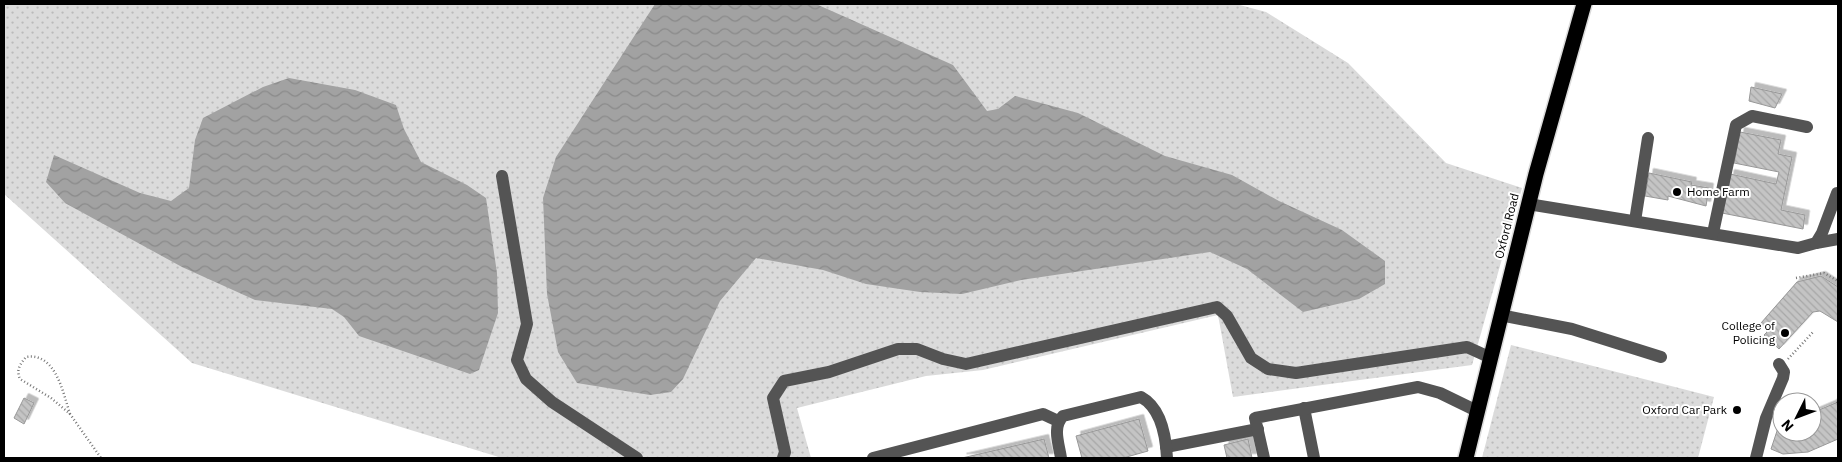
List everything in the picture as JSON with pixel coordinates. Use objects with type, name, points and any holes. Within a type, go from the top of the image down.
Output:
[{"type":"highway","name":"Oxford Road","points":[[1466,458],[1489,356],[1528,204],[1584,4]]},
{"type":"lane","points":[[1713,233],[1736,125],[1752,116],[1808,127]]},
{"type":"lane","points":[[1635,221],[1648,138]]},
{"type":"lane","points":[[502,176],[527,324],[517,360],[526,379],[552,402],[637,458]]},
{"type":"lane","points":[[1816,243],[1822,233],[1837,193]]},
{"type":"lane","points":[[1528,204],[1798,248],[1838,240]]},
{"type":"lane","points":[[783,458],[785,452],[773,398],[784,381],[829,372],[898,349],[917,349],[943,359],[966,364],[1217,307],[1227,316],[1251,358],[1268,369],[1296,373],[1467,347],[1489,356]]},
{"type":"lane","points":[[1500,315],[1572,329],[1661,358]]},
{"type":"lane","points":[[1756,458],[1766,418],[1783,378],[1784,372],[1780,366]]},
{"type":"lane","points":[[1061,458],[1056,428],[1058,421],[1063,416],[1141,397],[1150,402],[1156,410],[1167,453],[1304,408],[1418,387],[1440,393],[1477,411]]},
{"type":"lane","points":[[1304,408],[1314,458]]},
{"type":"lane","points":[[873,458],[1043,414],[1058,421]]},
{"type":"lane","points":[[1256,423],[1264,458]]},
{"type":"path","points":[[1796,278],[1824,273],[1838,281]]},
{"type":"path","points":[[1780,366],[1814,331]]},
{"type":"path","points":[[70,414],[59,380],[50,365],[39,357],[26,357],[19,367],[17,374],[20,379],[51,398],[70,414],[101,458]]},
{"type":"shaded area","points":[[4,4],[1236,4],[1266,12],[1348,63],[1446,163],[1522,188],[1472,365],[1233,397],[1218,315],[983,370],[926,376],[797,408],[811,458],[502,458],[192,363],[4,194]]},
{"type":"shaded area","points":[[1511,345],[1714,397],[1698,458],[1482,458]]},
{"type":"water","points":[[655,4],[816,4],[953,65],[987,111],[998,109],[1015,96],[1078,113],[1165,156],[1232,175],[1279,201],[1342,230],[1385,261],[1385,284],[1359,299],[1303,312],[1247,269],[1210,252],[1021,280],[962,294],[920,292],[866,284],[823,270],[756,258],[720,301],[683,379],[671,392],[650,395],[577,383],[558,352],[547,294],[543,198],[556,157]]},
{"type":"water","points":[[289,78],[355,90],[396,105],[404,129],[421,162],[467,185],[486,198],[497,273],[498,313],[479,370],[470,374],[359,336],[344,317],[332,309],[255,300],[182,267],[65,203],[46,182],[54,155],[140,193],[171,201],[189,188],[195,140],[203,118],[263,87]]},
{"type":"building","points":[[1751,87],[1782,94],[1775,108],[1749,101]]},
{"type":"building","points":[[1740,132],[1781,140],[1778,154],[1792,157],[1781,210],[1805,215],[1803,229],[1722,213],[1730,174],[1776,184],[1779,172],[1734,163]]},
{"type":"building","name":"Home Farm","points":[[1649,173],[1692,182],[1691,185],[1709,188],[1706,206],[1668,196],[1668,200],[1645,196]]},
{"type":"building","points":[[1821,276],[1838,287],[1838,322],[1820,311],[1813,312],[1779,349],[1764,335],[1767,332],[1761,323],[1797,282]]},
{"type":"building","points":[[24,398],[34,403],[24,424],[14,418]]},
{"type":"building","points":[[1838,402],[1838,439],[1808,452],[1783,454],[1771,449],[1773,442],[1822,442],[1822,409]]},
{"type":"building","points":[[1139,419],[1148,451],[1123,458],[1082,458],[1076,436]]},
{"type":"building","points":[[1044,439],[1049,458],[962,458]]},
{"type":"building","points":[[1248,439],[1252,458],[1227,458],[1224,445]]},
{"type":"place","name":"Home Farm","points":[[1677,192]]},
{"type":"place","name":"College of Policing","points":[[1785,333]]},
{"type":"place","name":"Oxford Car Park","points":[[1737,410]]}]
